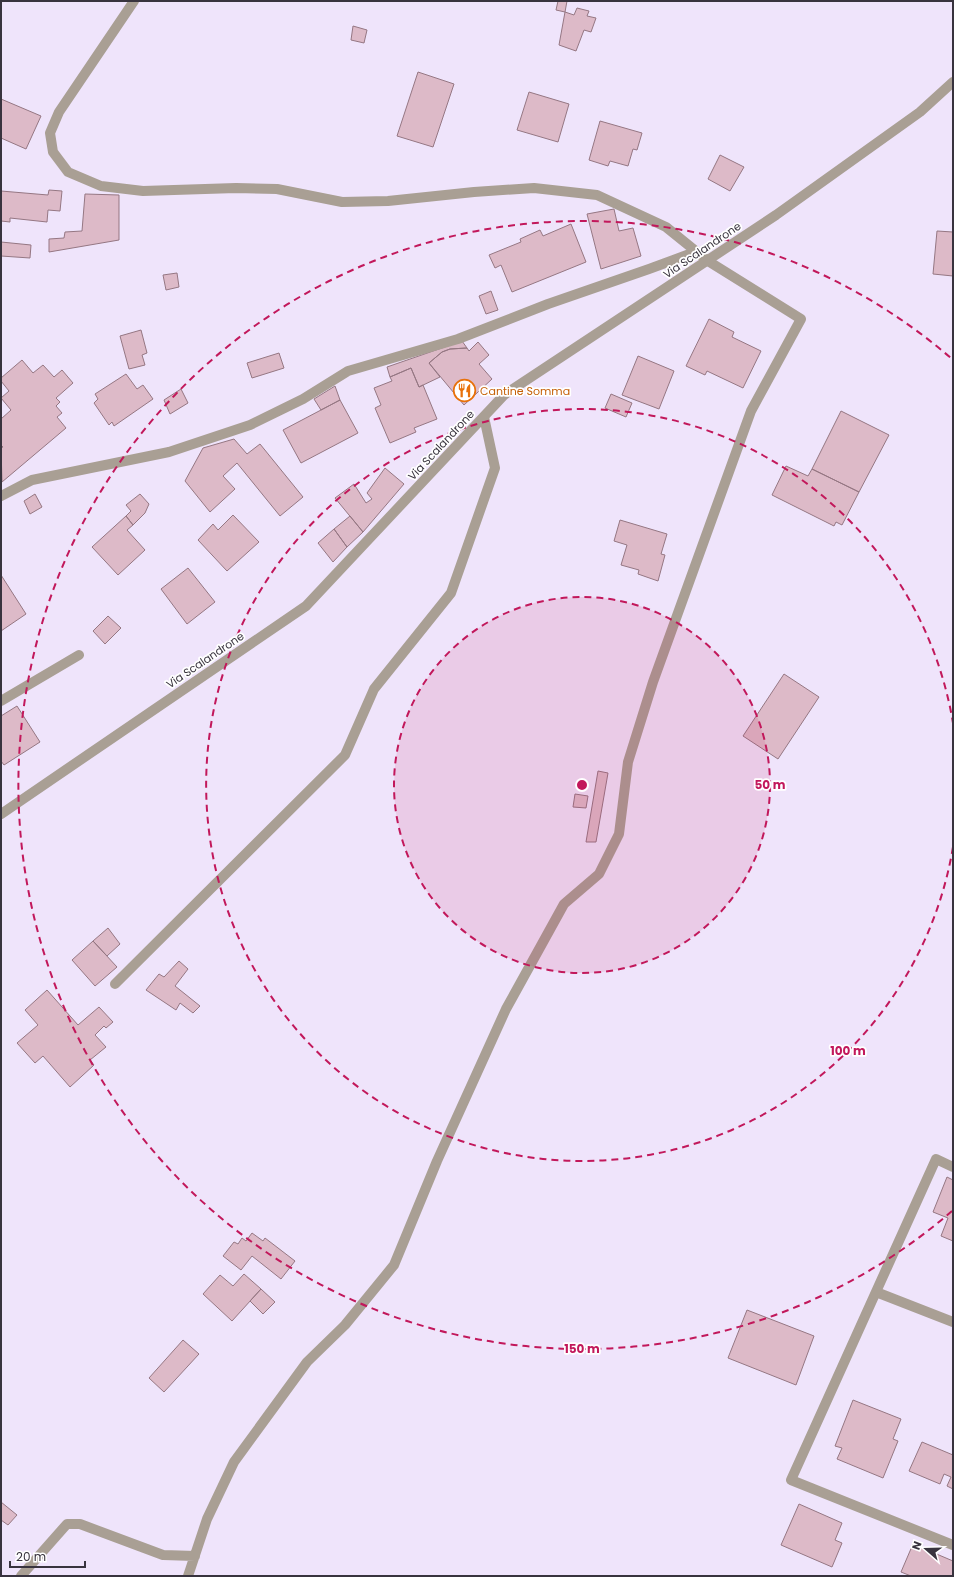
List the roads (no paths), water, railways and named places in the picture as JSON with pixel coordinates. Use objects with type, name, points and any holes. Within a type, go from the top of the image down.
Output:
[{"type":"street","points":[[134,1],[59,112],[50,133],[53,152],[68,172],[100,186],[143,191],[236,188],[277,189],[342,202],[388,201],[474,192],[534,188],[598,194],[666,227],[708,261],[800,319],[751,411],[653,682],[628,762],[619,834],[599,874],[564,904],[506,1010],[437,1160],[394,1265],[345,1325],[307,1362],[234,1462],[207,1519],[188,1576]]},
{"type":"street","name":"Via Scalandrone","points":[[1,814],[306,606],[504,395],[776,215],[920,112],[953,82]]},
{"type":"street","points":[[1,496],[32,480],[169,452],[250,425],[303,399],[348,371],[458,340],[548,304],[649,270],[695,252]]},
{"type":"street","points":[[115,984],[344,755],[374,689],[451,594],[495,468],[484,417]]},
{"type":"street","points":[[1,701],[79,655]]},
{"type":"street","points":[[953,1167],[936,1159],[791,1480],[953,1545]]},
{"type":"street","points":[[876,1292],[953,1322]]},
{"type":"street","points":[[21,1576],[67,1524],[72,1522],[163,1555],[195,1556]]},
{"type":"place","name":"Cantine Somma","points":[[464,391]]}]
